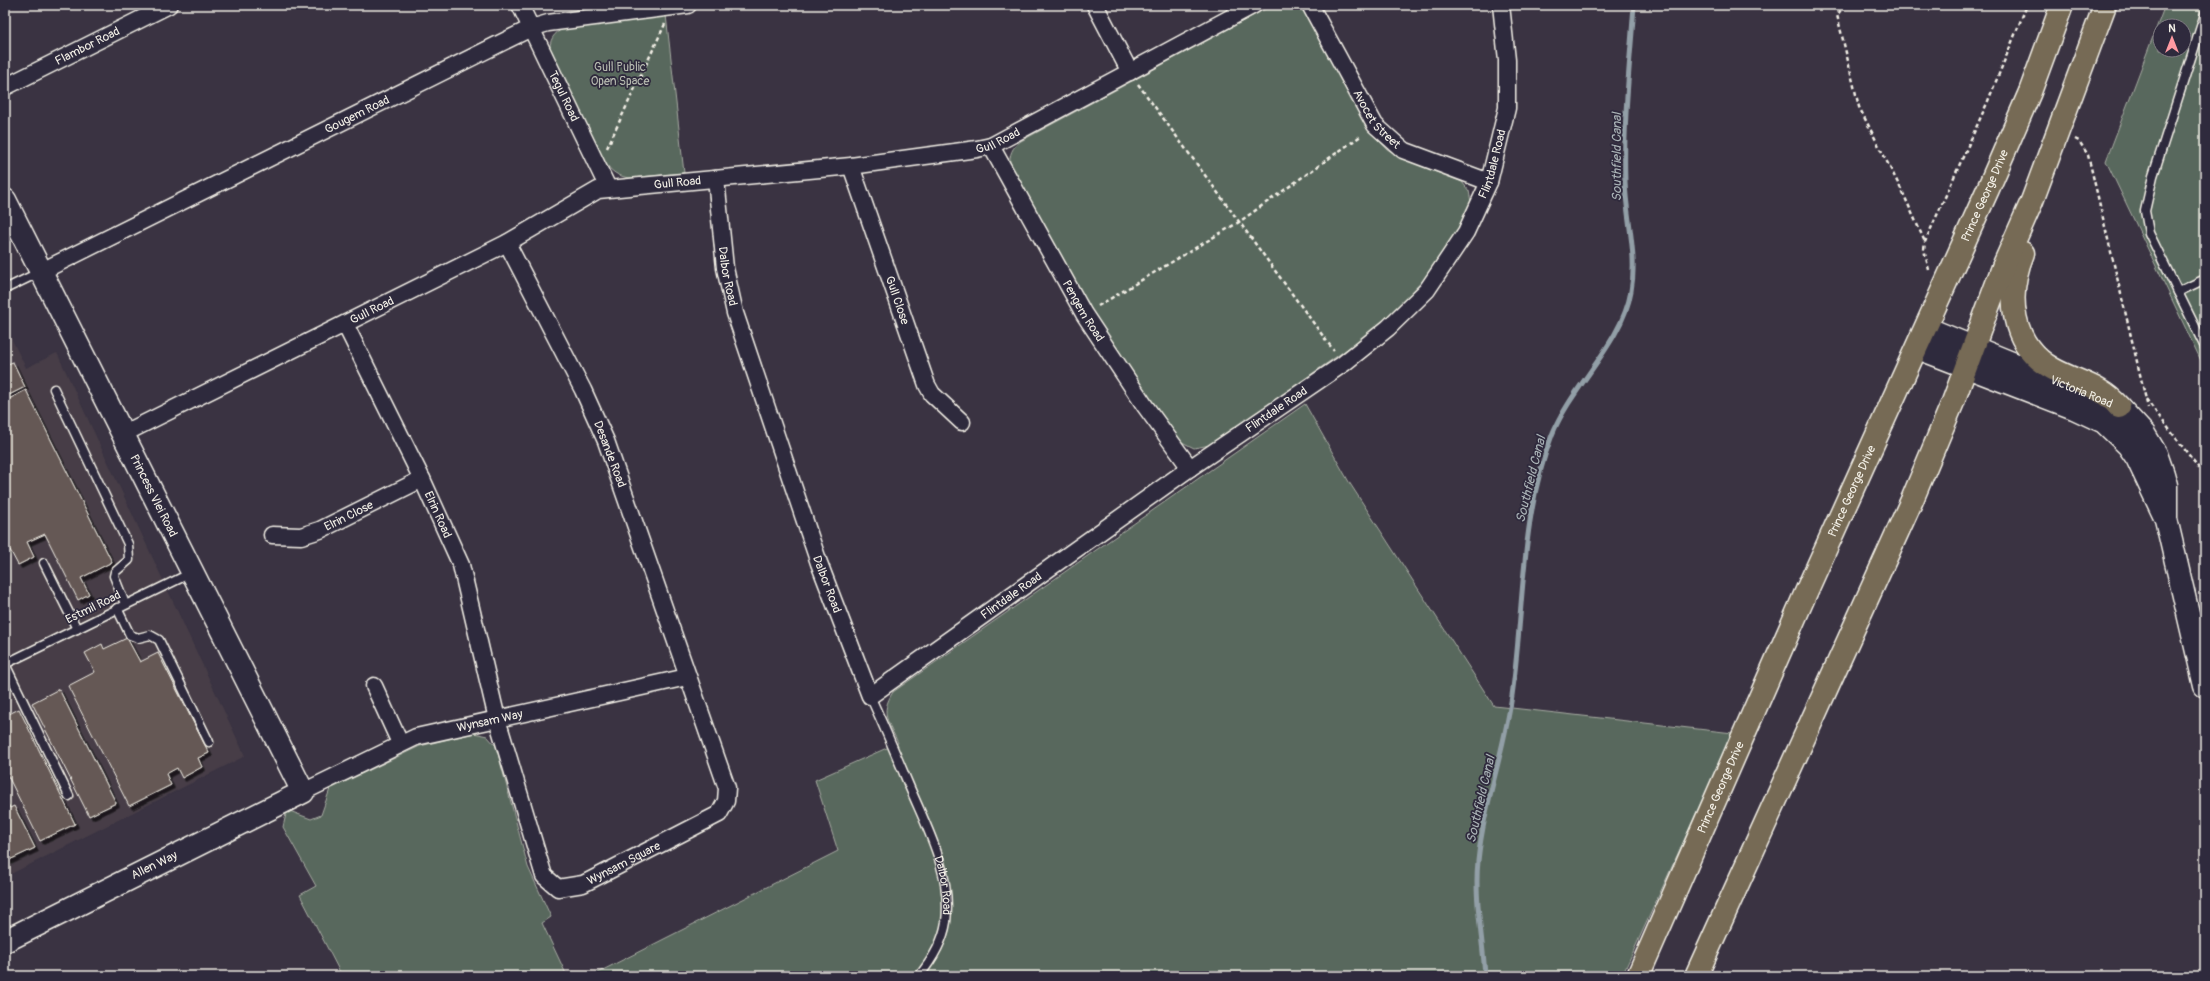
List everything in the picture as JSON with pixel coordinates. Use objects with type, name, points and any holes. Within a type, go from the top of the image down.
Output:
[{"type":"main road","name":"Prince George Drive","points":[[1638,976],[1804,597],[1918,348],[2030,92],[2062,5]]},
{"type":"main road","points":[[1696,976],[1912,500],[2003,267],[2032,201],[2105,5]]},
{"type":"main road","points":[[2032,201],[2030,235],[2019,262],[2013,292],[2014,313],[2021,335],[2029,348],[2046,364],[2095,387],[2112,398],[2119,407]]},
{"type":"street","name":"Flambor Road","points":[[5,87],[169,5]]},
{"type":"street","name":"Tegul Road","points":[[520,5],[608,188]]},
{"type":"street","name":"Gougem Road","points":[[40,272],[531,28],[548,23],[684,5]]},
{"type":"street","points":[[1095,5],[1130,72]]},
{"type":"street","name":"Gull Road","points":[[123,434],[507,243],[586,196],[608,188],[851,166],[991,146],[1254,5]]},
{"type":"street","name":"Avocet Street","points":[[1310,5],[1375,125],[1403,150],[1489,182]]},
{"type":"street","name":"Flintdale Road","points":[[870,696],[1190,468],[1343,364],[1388,328],[1427,290],[1466,232],[1489,182],[1507,108],[1507,60],[1501,5]]},
{"type":"street","name":"Pengem Road","points":[[991,146],[1084,314],[1145,406],[1190,468]]},
{"type":"street","name":"Gull Close","points":[[851,166],[927,385],[932,394],[962,422]]},
{"type":"street","name":"Dalbor Road","points":[[716,179],[725,268],[735,313],[819,563],[870,696]]},
{"type":"street","name":"Princess Vlei Road","points":[[5,200],[303,792]]},
{"type":"street","name":"Desande Road","points":[[507,243],[583,390],[606,441],[687,677]]},
{"type":"street","name":"Elrin Road","points":[[345,324],[422,479],[461,565],[497,719]]},
{"type":"street","name":"Victoria Road","points":[[1926,328],[1968,357],[2104,422],[2128,445],[2137,458],[2166,519],[2205,686]]},
{"type":"street","name":"Victoria Road","points":[[1918,348],[1968,357],[2119,407],[2136,424],[2156,454],[2166,486],[2166,519]]},
{"type":"street","name":"Elrin Close","points":[[272,535],[301,536],[333,525],[422,479]]},
{"type":"street","name":"Wynsam Square","points":[[497,719],[544,876],[558,888],[583,884],[719,814],[726,801],[727,788],[687,677]]},
{"type":"street","name":"Wynsam Way","points":[[303,792],[400,743],[416,737],[687,677]]},
{"type":"street","points":[[374,686],[400,743]]},
{"type":"street","name":"Allen Way","points":[[5,940],[303,792]]},
{"type":"lane","points":[[2205,14],[2153,176],[2145,211],[2150,233],[2205,347]]},
{"type":"lane","points":[[5,290],[40,272]]},
{"type":"lane","points":[[2178,292],[2205,279]]},
{"type":"lane","points":[[54,389],[128,544],[129,560],[115,572],[114,576],[125,604]]},
{"type":"lane","points":[[44,563],[77,629]]},
{"type":"lane","name":"Estmil Road","points":[[5,664],[125,604],[192,573]]},
{"type":"lane","points":[[117,608],[130,635],[138,638],[150,635],[158,640],[209,742]]},
{"type":"lane","points":[[5,664],[68,796]]},
{"type":"lane","name":"Dalbor Road","points":[[870,696],[936,847],[945,880],[947,909],[943,935],[931,961],[919,976]]},
{"type":"path","points":[[595,162],[603,157],[665,27],[665,13],[684,5]]},
{"type":"path","points":[[1846,5],[1837,15],[1859,107],[1903,193],[1925,242]]},
{"type":"path","points":[[1931,277],[1924,250],[1925,242],[1988,101],[2027,5]]},
{"type":"path","points":[[1130,72],[1343,364]]},
{"type":"path","points":[[1084,314],[1239,222],[1375,125]]},
{"type":"path","points":[[2088,155],[2146,398],[2205,476]]},
{"type":"shaded area","points":[[5,326],[26,368],[57,353],[245,756],[5,877]]},
{"type":"green space","points":[[1273,5],[1303,5],[1374,136],[1387,149],[1403,159],[1462,182],[1469,191],[1471,202],[1459,228],[1426,277],[1386,320],[1363,338],[1210,445],[1194,448],[1180,441],[1104,331],[1072,278],[1010,165],[1010,158],[1013,149],[1021,141]]},
{"type":"green space","points":[[2165,5],[2205,5],[2205,369],[2106,161],[2152,39],[2152,58],[2192,58],[2192,18],[2160,18]]},
{"type":"green space","name":"Gull Public Open Space","points":[[666,15],[684,173],[629,178],[618,175],[612,171],[605,162],[550,53],[550,44],[557,32],[565,28]]},
{"type":"green space","points":[[1305,404],[1349,482],[1494,706],[1733,733],[1622,976],[591,976],[838,851],[815,780],[898,743],[887,718],[886,712],[893,692]]},
{"type":"green space","points":[[474,733],[487,736],[496,746],[528,867],[551,917],[542,923],[567,976],[342,976],[300,895],[316,886],[283,827],[287,810],[311,819],[321,815],[330,789],[420,746]]},
{"type":"building","points":[[13,362],[25,387],[5,397],[5,365]]},
{"type":"building","points":[[26,390],[112,562],[81,578],[89,594],[78,600],[45,534],[27,542],[34,557],[18,565],[10,550],[5,553],[5,401]]},
{"type":"building","points":[[127,638],[140,662],[158,653],[209,753],[198,758],[202,767],[182,778],[177,768],[166,774],[171,785],[129,806],[68,686],[95,672],[85,653],[102,644],[104,649]]},
{"type":"building","points":[[59,689],[116,803],[89,816],[32,703]]},
{"type":"building","points":[[19,709],[75,824],[40,841],[5,770],[5,716]]},
{"type":"building","points":[[5,798],[10,808],[14,806],[35,848],[5,862]]},
{"type":"waterway","name":"Southfield Canal","points":[[1485,976],[1477,890],[1478,861],[1485,817],[1510,710],[1517,656],[1525,560],[1534,496],[1552,435],[1572,399],[1618,329],[1626,310],[1631,291],[1633,264],[1625,181],[1625,137],[1634,5]]}]
